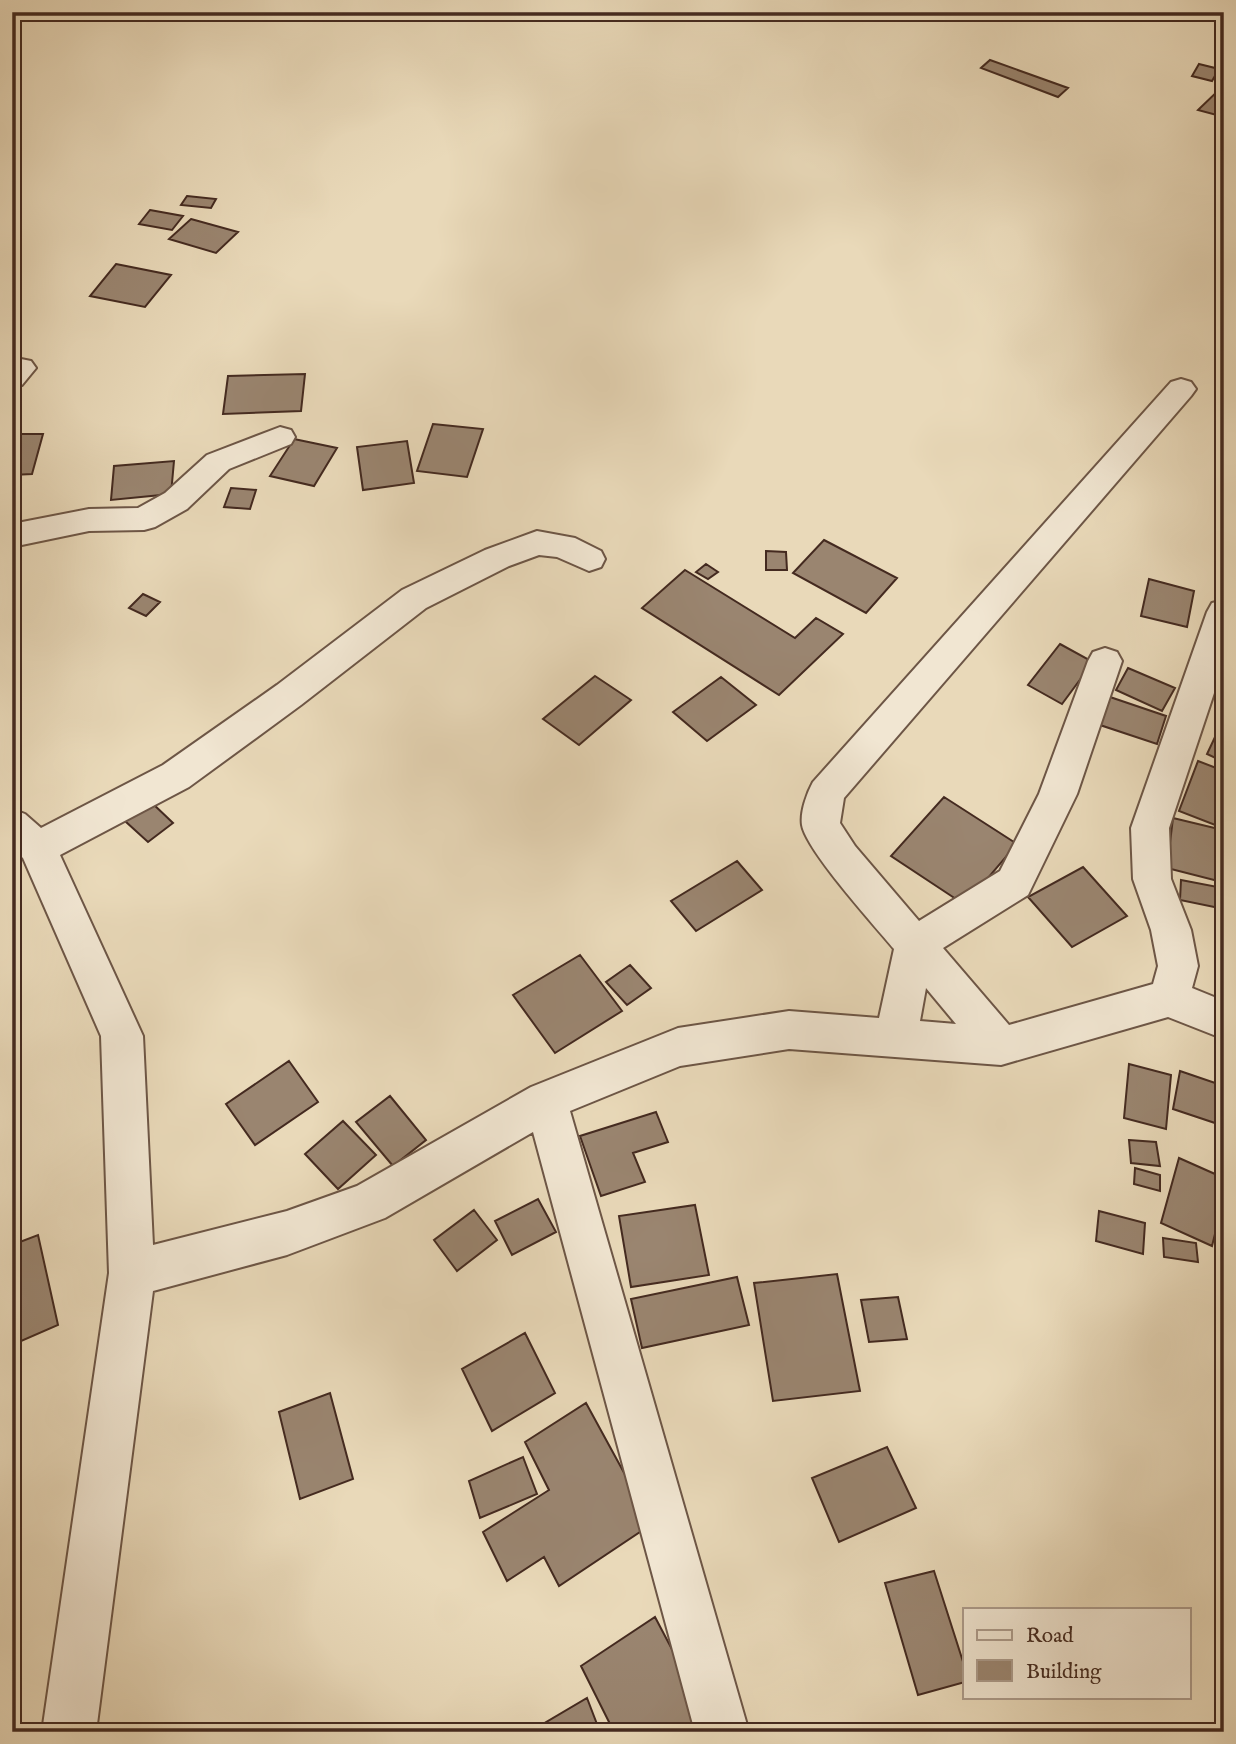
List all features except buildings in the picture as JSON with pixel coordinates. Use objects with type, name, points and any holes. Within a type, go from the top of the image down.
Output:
[{"type":"street","points":[[1001,1046],[841,857],[821,825],[826,793],[1181,389]]},
{"type":"street","points":[[12,536],[89,520],[144,519],[176,501],[218,462],[280,437]]},
{"type":"street","points":[[69,1732],[132,1273],[122,1036],[25,837],[176,776],[289,695],[414,598],[497,558],[537,543],[563,546],[589,559]]},
{"type":"street","points":[[1169,998],[1178,966],[1171,930],[1152,879],[1150,828],[1224,612]]},
{"type":"street","points":[[896,1038],[915,944],[1014,883],[1058,794],[1105,661]]},
{"type":"street","points":[[132,1273],[287,1233],[369,1203],[546,1101],[678,1047],[789,1030],[1001,1046],[1169,998],[1224,1020]]},
{"type":"street","points":[[546,1101],[722,1732]]}]
